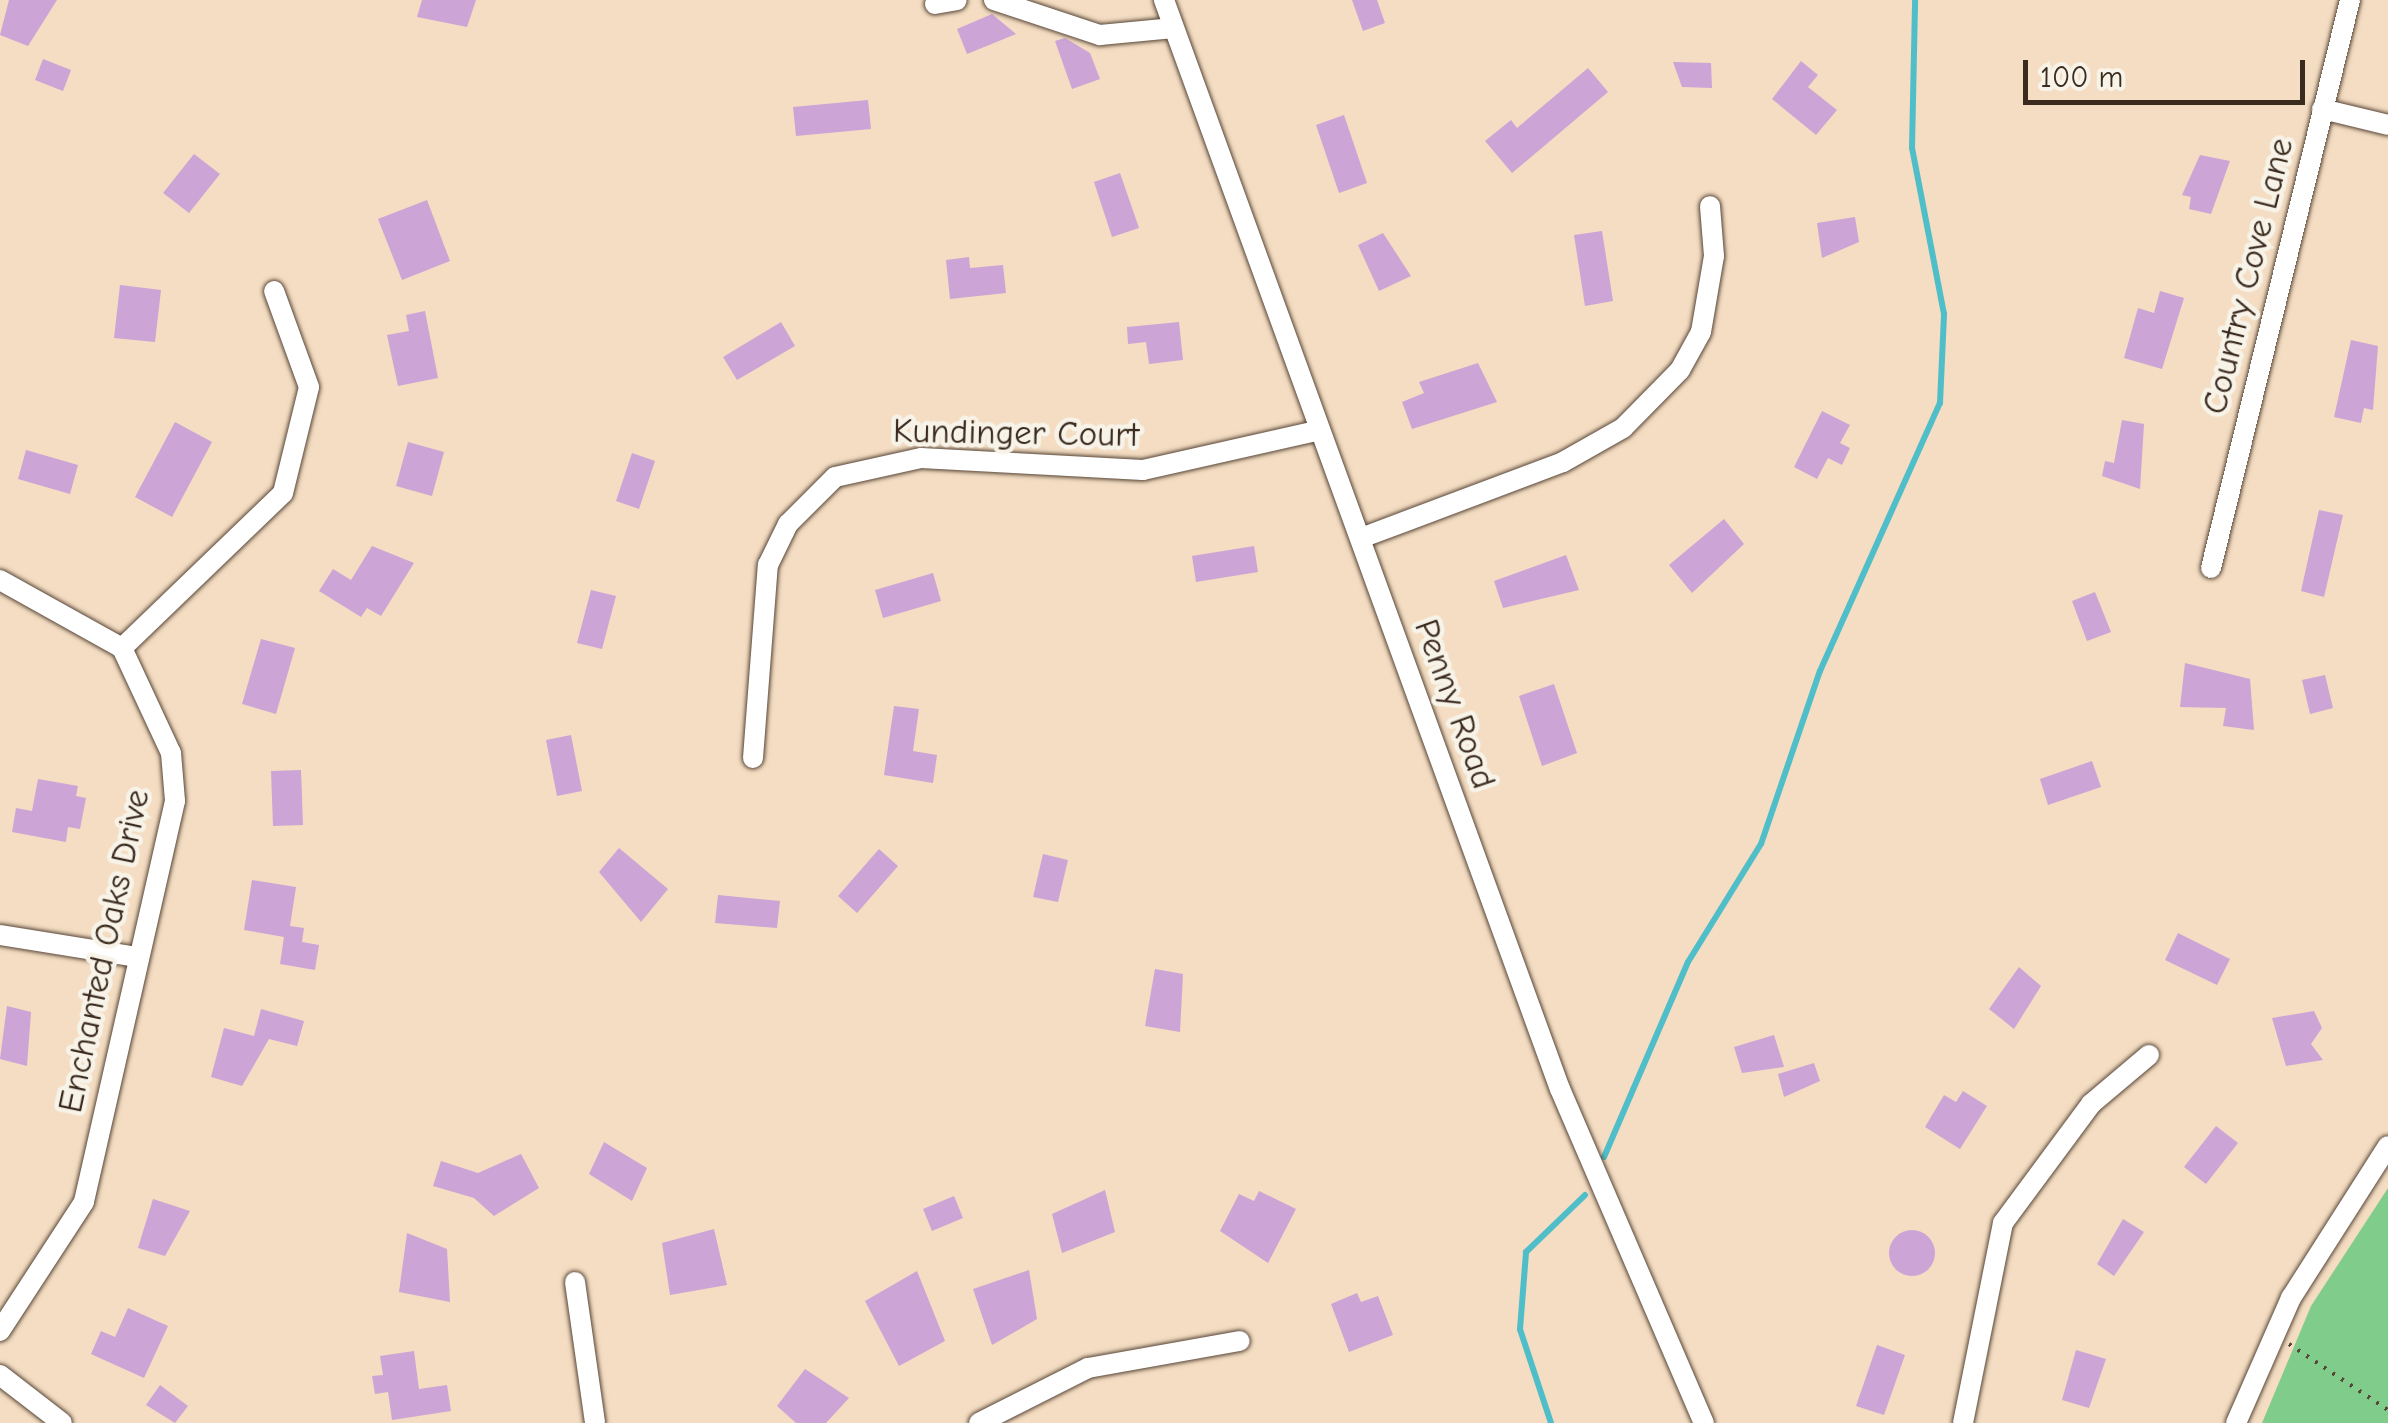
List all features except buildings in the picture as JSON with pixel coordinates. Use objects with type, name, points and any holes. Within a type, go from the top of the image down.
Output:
[{"type":"street","points":[[935,4],[958,0]]},
{"type":"street","points":[[994,0],[1100,34],[1174,28]]},
{"type":"street","name":"Penny Road","points":[[1164,0],[1560,1088],[1704,1423]]},
{"type":"street","name":"Country Cove Lane","points":[[2212,568],[2350,0]]},
{"type":"street","points":[[2322,109],[2388,124]]},
{"type":"street","points":[[1361,538],[1563,462],[1623,428],[1680,370],[1700,332],[1714,256],[1710,206]]},
{"type":"street","points":[[0,580],[122,648],[283,492],[309,386],[274,291]]},
{"type":"street","name":"Kundinger Court","points":[[753,758],[768,565],[788,524],[835,477],[920,458],[1143,470],[1320,430]]},
{"type":"street","name":"Enchanted Oaks Drive","points":[[0,1332],[84,1202],[175,801],[170,753],[122,648]]},
{"type":"street","points":[[0,935],[137,957]]},
{"type":"street","points":[[1964,1423],[2003,1223],[2091,1104],[2149,1055]]},
{"type":"street","points":[[2236,1423],[2273,1334],[2388,1146]]},
{"type":"street","points":[[575,1282],[595,1423]]},
{"type":"street","points":[[979,1423],[1088,1368],[1240,1341]]},
{"type":"street","points":[[0,1375],[62,1423]]},
{"type":"path","points":[[2273,1334],[2388,1410]]},
{"type":"green space","points":[[2388,1188],[2388,1423],[2262,1423],[2311,1306]]},
{"type":"waterway","points":[[1604,1157],[1688,962],[1761,844],[1820,671],[1940,403],[1944,314],[1912,148],[1915,0]]},
{"type":"waterway","points":[[1551,1423],[1520,1329],[1526,1252],[1585,1195]]}]
